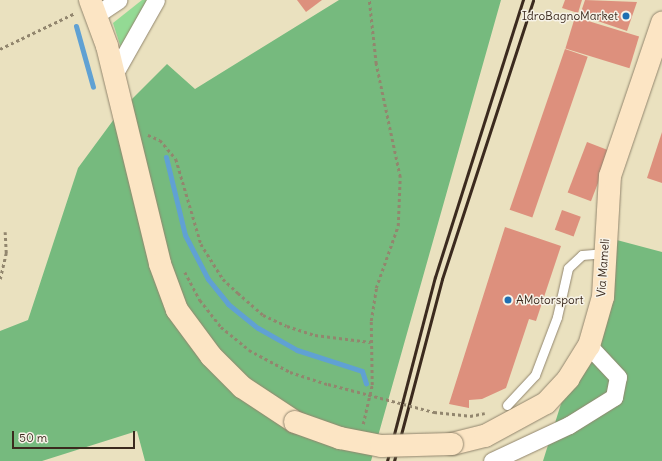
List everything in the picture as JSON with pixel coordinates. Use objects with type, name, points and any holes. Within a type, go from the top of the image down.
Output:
[{"type":"main road","name":"Via Mameli","points":[[86,8],[113,76],[160,264],[177,310],[210,356],[242,387],[295,422],[340,438],[381,446],[452,444],[485,436],[546,403],[568,379],[589,346],[603,297],[610,176],[662,23]]},
{"type":"street","points":[[86,8],[118,0]]},
{"type":"street","points":[[113,76],[156,0]]},
{"type":"street","points":[[492,461],[569,425],[614,397],[618,377],[589,346]]},
{"type":"lane","points":[[507,405],[535,376],[558,317],[568,268],[582,255],[605,253]]},
{"type":"path","points":[[361,431],[372,385],[371,342],[376,288],[398,226],[400,177],[377,72],[369,0]]},
{"type":"path","points":[[0,49],[86,8]]},
{"type":"path","points":[[144,129],[147,142]]},
{"type":"path","points":[[146,135],[160,140],[176,159],[201,244],[219,273],[238,293],[263,315],[287,326],[315,335],[371,342]]},
{"type":"path","points":[[0,279],[6,253],[5,232]]},
{"type":"path","points":[[182,268],[200,300],[221,327],[249,350],[290,372],[328,384],[434,412],[470,416],[507,405]]},
{"type":"green space","points":[[142,0],[148,0],[121,48],[113,23]]},
{"type":"green space","points":[[339,0],[501,0],[371,461],[145,461],[137,431],[42,461],[0,461],[0,331],[28,320],[78,168],[120,111],[167,64],[195,89]]},
{"type":"green space","points":[[613,239],[662,252],[662,461],[543,461]]},
{"type":"building","points":[[297,0],[322,0],[306,12]]},
{"type":"building","points":[[565,0],[582,0],[578,13],[562,8]]},
{"type":"building","points":[[585,0],[637,2],[627,31],[580,15]]},
{"type":"building","points":[[575,17],[639,37],[629,68],[565,49]]},
{"type":"building","points":[[565,49],[588,57],[532,218],[510,210]]},
{"type":"building","points":[[662,132],[662,183],[647,178]]},
{"type":"building","points":[[587,142],[610,151],[591,201],[568,192]]},
{"type":"building","points":[[562,210],[581,217],[574,237],[555,230]]},
{"type":"building","points":[[505,227],[561,246],[536,321],[529,319],[506,388],[482,399],[469,400],[469,408],[449,404]]},
{"type":"waterway","points":[[76,26],[93,87]]},
{"type":"waterway","points":[[166,157],[185,235],[208,279],[228,304],[258,328],[297,350],[362,371],[366,383]]},
{"type":"railway","points":[[387,461],[435,277],[523,0]]},
{"type":"railway","points":[[394,461],[442,279],[533,0]]},
{"type":"place","name":"IdroBagnoMarket","points":[[626,16]]},
{"type":"place","name":"AMotorsport","points":[[508,300]]}]
